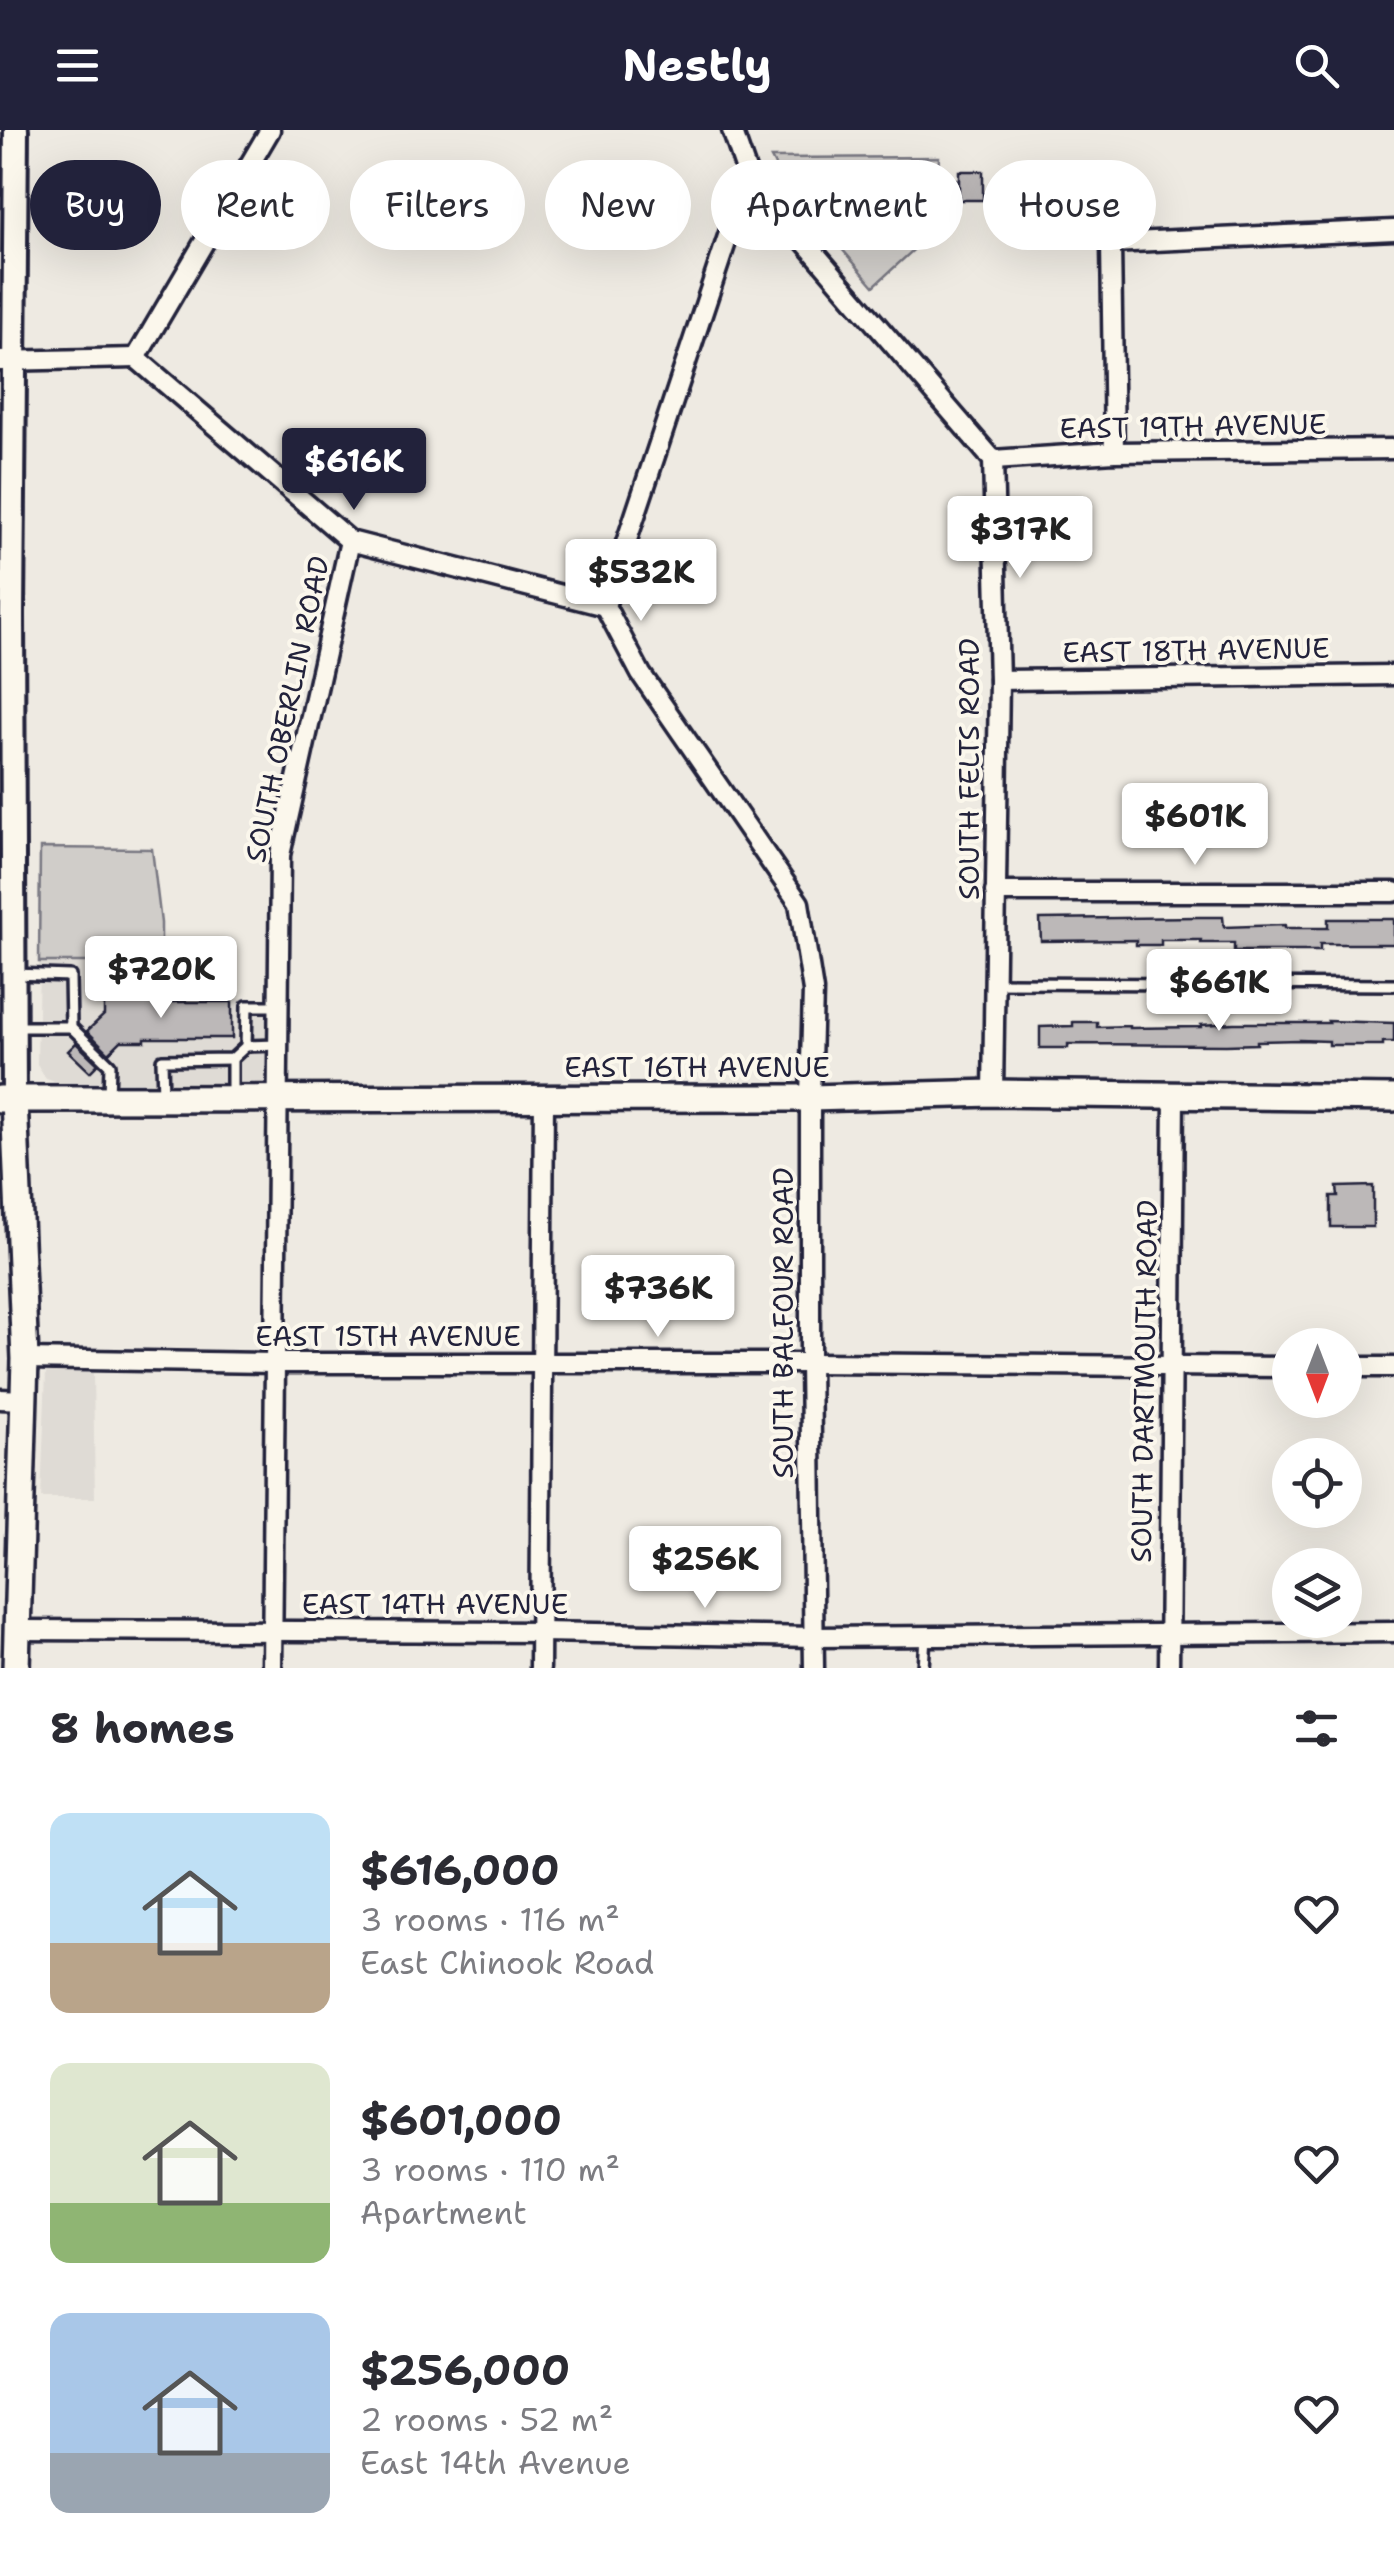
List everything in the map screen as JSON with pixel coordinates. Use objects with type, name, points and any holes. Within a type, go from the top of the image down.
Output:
[{"type":"main road","name":"EAST 16TH AVENUE","points":[[7,1099],[810,1098],[992,1093],[1394,1098]]},
{"type":"main road","points":[[7,1099],[25,1359],[12,1399],[16,1668]]},
{"type":"street","points":[[7,1099],[14,1027],[9,962],[6,614],[8,362],[16,130]]},
{"type":"street","points":[[136,358],[270,130]]},
{"type":"street","points":[[732,130],[742,160]]},
{"type":"street","points":[[1114,452],[1111,243],[1394,230]]},
{"type":"street","points":[[8,362],[136,358],[350,541],[605,606],[723,250]]},
{"type":"street","points":[[812,250],[992,460]]},
{"type":"street","name":"EAST 19TH AVENUE","points":[[992,460],[1114,452],[1394,450]]},
{"type":"street","name":"SOUTH FELTS ROAD","points":[[992,460],[999,680],[992,1093]]},
{"type":"street","name":"SOUTH OBERLIN ROAD","points":[[272,1668],[280,855],[350,541]]},
{"type":"street","name":"SOUTH BALFOUR ROAD","points":[[605,606],[641,674],[799,903],[813,991],[810,1363],[814,1668]]},
{"type":"street","name":"EAST 18TH AVENUE","points":[[999,680],[1394,675]]},
{"type":"street","points":[[996,892],[1394,892]]},
{"type":"street","name":"SOUTH DARTMOUTH ROAD","points":[[1169,1668],[1174,1094]]},
{"type":"street","points":[[540,1668],[544,1097]]},
{"type":"street","name":"EAST 15TH AVENUE","points":[[25,1359],[1272,1367]]},
{"type":"street","points":[[1362,1367],[1394,1367]]},
{"type":"street","name":"EAST 14TH AVENUE","points":[[16,1630],[814,1636],[1394,1632]]},
{"type":"lane","points":[[9,962],[70,976],[70,1027]]},
{"type":"lane","points":[[994,983],[1394,985]]},
{"type":"lane","points":[[246,1046],[247,1006],[278,1006]]},
{"type":"lane","points":[[14,1027],[70,1027],[110,1065],[109,1099]]},
{"type":"lane","points":[[163,1100],[162,1060],[232,1059],[246,1046],[278,1046]]},
{"type":"lane","points":[[232,1059],[232,1100]]},
{"type":"lane","points":[[923,1668],[925,1636]]},
{"type":"shaded area","points":[[939,157],[939,160],[771,158]]},
{"type":"shaded area","points":[[843,250],[913,250],[874,286]]},
{"type":"shaded area","points":[[40,848],[152,849],[161,923],[161,962],[39,962]]},
{"type":"shaded area","points":[[39,962],[161,962],[162,998],[265,999],[265,1082],[46,1079],[37,1064]]},
{"type":"shaded area","points":[[46,1372],[93,1373],[95,1498],[41,1498]]},
{"type":"building","points":[[963,171],[983,171],[983,200],[963,200]]},
{"type":"building","points":[[1223,917],[1224,927],[1285,928],[1328,928],[1328,919],[1394,919],[1394,944],[1320,944],[1320,951],[1234,951],[1234,943],[1201,940],[1161,940],[1161,945],[1136,945],[1136,940],[1041,941],[1040,919]]},
{"type":"building","points":[[104,999],[232,1002],[232,1038],[145,1038],[121,1041],[109,1053],[87,1031],[104,1015]]},
{"type":"building","points":[[1328,1021],[1394,1023],[1394,1042],[1329,1045],[1329,1041],[1299,1040],[1226,1045],[1068,1044],[1068,1048],[1040,1048],[1040,1027],[1073,1026],[1073,1022],[1130,1028]]},
{"type":"building","points":[[76,1043],[98,1064],[90,1072],[68,1051]]},
{"type":"building","points":[[1373,1186],[1373,1227],[1331,1227],[1331,1196],[1338,1196],[1337,1187]]}]
